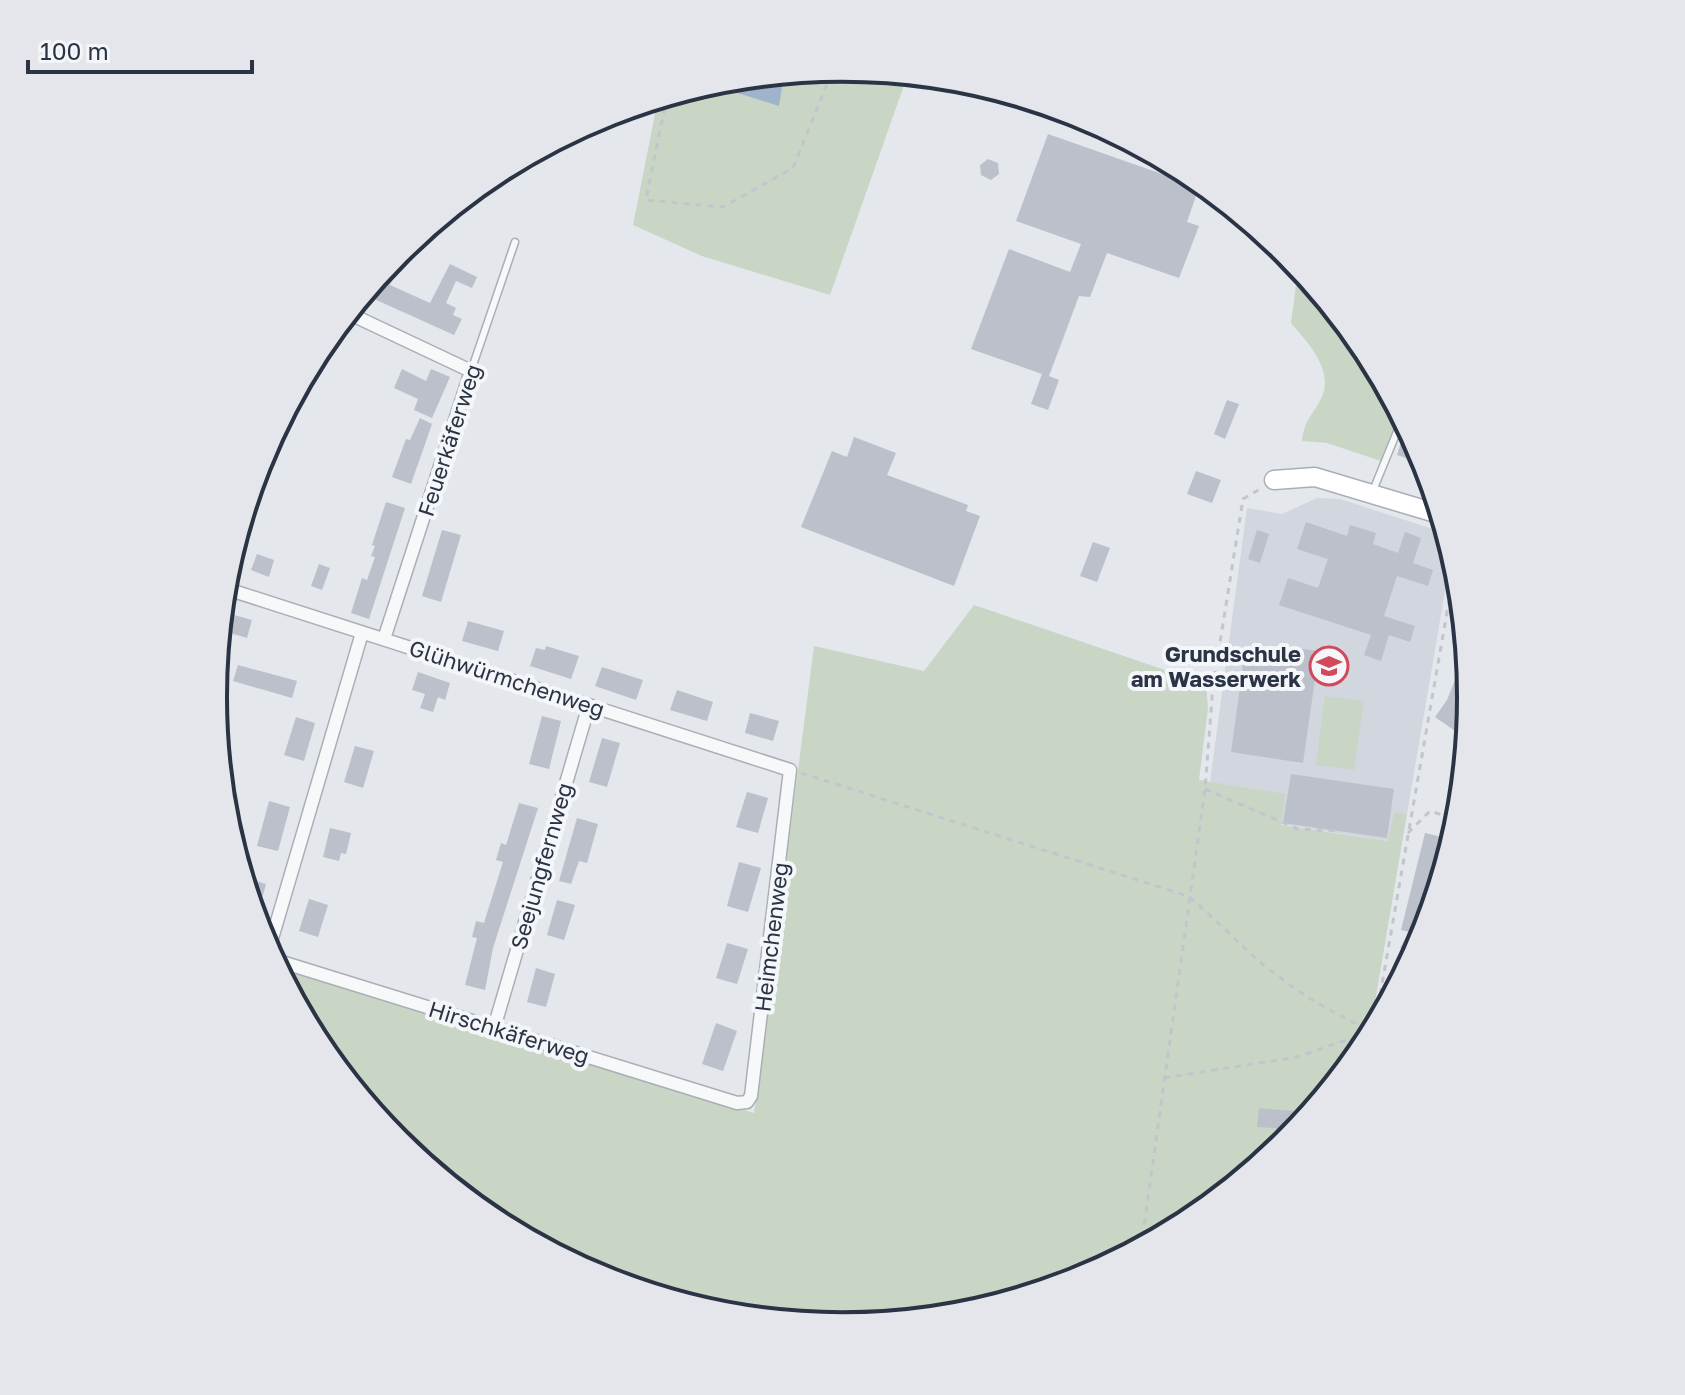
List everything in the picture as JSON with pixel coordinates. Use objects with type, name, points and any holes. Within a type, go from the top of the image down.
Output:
[{"type":"street","points":[[358,318],[471,371]]},
{"type":"street","name":"Feuerkäferweg","points":[[384,639],[471,371]]},
{"type":"street","points":[[1274,480],[1315,477],[1428,511]]},
{"type":"street","name":"Glühwürmchenweg","points":[[236,592],[790,770]]},
{"type":"street","points":[[274,932],[362,633]]},
{"type":"street","name":"Seejungfernweg","points":[[494,1028],[589,705]]},
{"type":"street","name":"Heimchenweg","points":[[747,1102],[751,1096],[790,770]]},
{"type":"street","name":"Hirschkäferweg","points":[[287,964],[737,1103],[747,1102]]},
{"type":"lane","name":"Feuerkäferweg","points":[[471,371],[515,242]]},
{"type":"lane","points":[[1372,493],[1397,431]]},
{"type":"path","points":[[664,109],[646,200],[723,207],[793,168],[828,82]]},
{"type":"path","points":[[1143,1235],[1162,1078],[1205,789],[1213,686],[1243,499],[1274,480]]},
{"type":"path","points":[[1380,998],[1450,597]]},
{"type":"path","points":[[790,770],[1188,896],[1227,927],[1279,978],[1326,1009],[1362,1026]]},
{"type":"path","points":[[1205,789],[1298,829],[1338,831]]},
{"type":"path","points":[[1408,833],[1430,811],[1446,816]]},
{"type":"path","points":[[1162,1078],[1297,1057],[1357,1034]]},
{"type":"shaded area","name":"Grundschule am Wasserwerk","points":[[1317,498],[1340,499],[1434,530],[1447,581],[1407,814],[1394,812],[1389,841],[1280,824],[1210,782],[1247,508],[1282,514]]},
{"type":"green space","points":[[842,82],[904,85],[830,295],[702,256],[633,225],[655,112],[734,92],[778,105],[782,85]]},
{"type":"green space","points":[[1014,107],[1040,115],[1084,131]]},
{"type":"green space","points":[[1296,285],[1331,323],[1376,390],[1395,425],[1384,462],[1327,443],[1302,441],[1306,423],[1320,401],[1325,380],[1318,359],[1291,323]]},
{"type":"green space","points":[[974,605],[1206,684],[1208,708],[1199,780],[1285,794],[1281,825],[1388,841],[1394,812],[1407,814],[1374,1008],[1354,1039],[1305,1103],[1248,1160],[1184,1209],[1115,1250],[1002,1292],[923,1308],[883,1312],[802,1312],[762,1308],[683,1292],[645,1280],[570,1250],[535,1231],[468,1186],[437,1160],[407,1133],[354,1072],[309,1005],[291,972],[754,1113],[814,646],[924,671]]},
{"type":"green space","points":[[1325,696],[1364,701],[1354,770],[1316,765]]},
{"type":"water","points":[[782,85],[779,106],[734,92]]},
{"type":"building","points":[[1048,134],[1170,177],[1196,195],[1187,222],[1199,226],[1179,278],[1107,253],[1090,297],[1079,296],[1049,376],[1059,380],[1048,410],[1031,404],[1042,374],[971,349],[1009,249],[1070,272],[1081,244],[1016,221]]},
{"type":"building","points":[[988,159],[998,163],[999,174],[991,180],[981,175],[980,165]]},
{"type":"building","points":[[450,264],[477,277],[472,288],[456,281],[446,303],[456,308],[453,315],[462,319],[454,335],[374,299],[394,276],[390,285],[430,303]]},
{"type":"building","points":[[402,369],[426,381],[431,369],[450,377],[432,418],[414,410],[418,399],[394,388]]},
{"type":"building","points":[[1227,400],[1239,404],[1225,439],[1214,434]]},
{"type":"building","points":[[420,418],[432,424],[411,484],[392,477],[406,439],[410,440]]},
{"type":"building","points":[[854,437],[896,453],[887,475],[968,505],[966,511],[980,516],[954,586],[801,527],[832,451],[847,457]]},
{"type":"building","points":[[1402,440],[1410,459],[1397,455]]},
{"type":"building","points":[[1196,471],[1221,480],[1212,503],[1187,494]]},
{"type":"building","points":[[386,502],[405,508],[369,619],[351,613],[362,578],[367,580],[375,557],[371,556],[375,546],[372,545]]},
{"type":"building","points":[[1306,522],[1347,536],[1350,525],[1376,533],[1373,544],[1398,553],[1405,532],[1421,538],[1413,563],[1433,570],[1428,586],[1397,576],[1384,616],[1415,626],[1410,642],[1389,635],[1381,661],[1364,655],[1371,635],[1279,605],[1288,578],[1318,588],[1328,559],[1297,549]]},
{"type":"building","points":[[442,530],[461,535],[441,602],[422,596]]},
{"type":"building","points":[[1257,530],[1269,534],[1260,563],[1248,559]]},
{"type":"building","points":[[1093,542],[1110,548],[1097,582],[1080,576]]},
{"type":"building","points":[[257,554],[274,560],[269,577],[251,570]]},
{"type":"building","points":[[319,564],[330,568],[322,590],[311,586]]},
{"type":"building","points":[[234,615],[252,620],[247,638],[230,633]]},
{"type":"building","points":[[468,621],[504,631],[498,651],[462,641]]},
{"type":"building","points":[[546,646],[579,656],[571,679],[530,666],[536,648],[545,650]]},
{"type":"building","points":[[1294,648],[1319,651],[1303,763],[1231,752],[1244,658],[1292,665]]},
{"type":"building","points":[[238,665],[297,681],[292,698],[233,681]]},
{"type":"building","points":[[602,667],[643,680],[636,700],[595,686]]},
{"type":"building","points":[[418,672],[450,683],[445,700],[438,697],[433,712],[420,708],[425,694],[412,690]]},
{"type":"building","points":[[1457,674],[1457,732],[1435,717],[1447,700]]},
{"type":"building","points":[[677,690],[713,702],[707,721],[670,710]]},
{"type":"building","points":[[750,713],[779,721],[773,741],[745,733]]},
{"type":"building","points":[[542,716],[561,721],[549,769],[529,764]]},
{"type":"building","points":[[296,717],[315,723],[304,761],[284,755]]},
{"type":"building","points":[[602,738],[620,743],[607,787],[589,782]]},
{"type":"building","points":[[355,746],[374,751],[363,788],[344,782]]},
{"type":"building","points":[[1291,774],[1394,789],[1387,838],[1283,823]]},
{"type":"building","points":[[747,792],[768,798],[758,833],[736,827]]},
{"type":"building","points":[[269,801],[290,807],[278,851],[257,846]]},
{"type":"building","points":[[519,803],[538,808],[493,948],[485,990],[465,985],[477,938],[472,937],[476,921],[484,923],[503,862],[496,860],[501,843],[506,845]]},
{"type":"building","points":[[577,818],[598,824],[587,863],[579,861],[571,884],[559,881]]},
{"type":"building","points":[[330,828],[351,833],[346,854],[341,853],[339,861],[323,857]]},
{"type":"building","points":[[1425,833],[1442,837],[1425,895],[1404,950],[1400,948],[1409,932],[1401,930]]},
{"type":"building","points":[[739,862],[761,868],[748,912],[727,906]]},
{"type":"building","points":[[256,881],[266,884],[262,900]]},
{"type":"building","points":[[309,899],[328,905],[318,937],[299,931]]},
{"type":"building","points":[[557,900],[575,905],[564,940],[547,935]]},
{"type":"building","points":[[727,943],[748,949],[737,984],[716,978]]},
{"type":"building","points":[[536,968],[555,974],[546,1007],[527,1002]]},
{"type":"building","points":[[716,1023],[737,1031],[723,1071],[702,1064]]},
{"type":"building","points":[[1259,1108],[1298,1111],[1282,1129],[1257,1127]]},
{"type":"place","name":"Grundschule am Wasserwerk","points":[[1329,666]]}]
